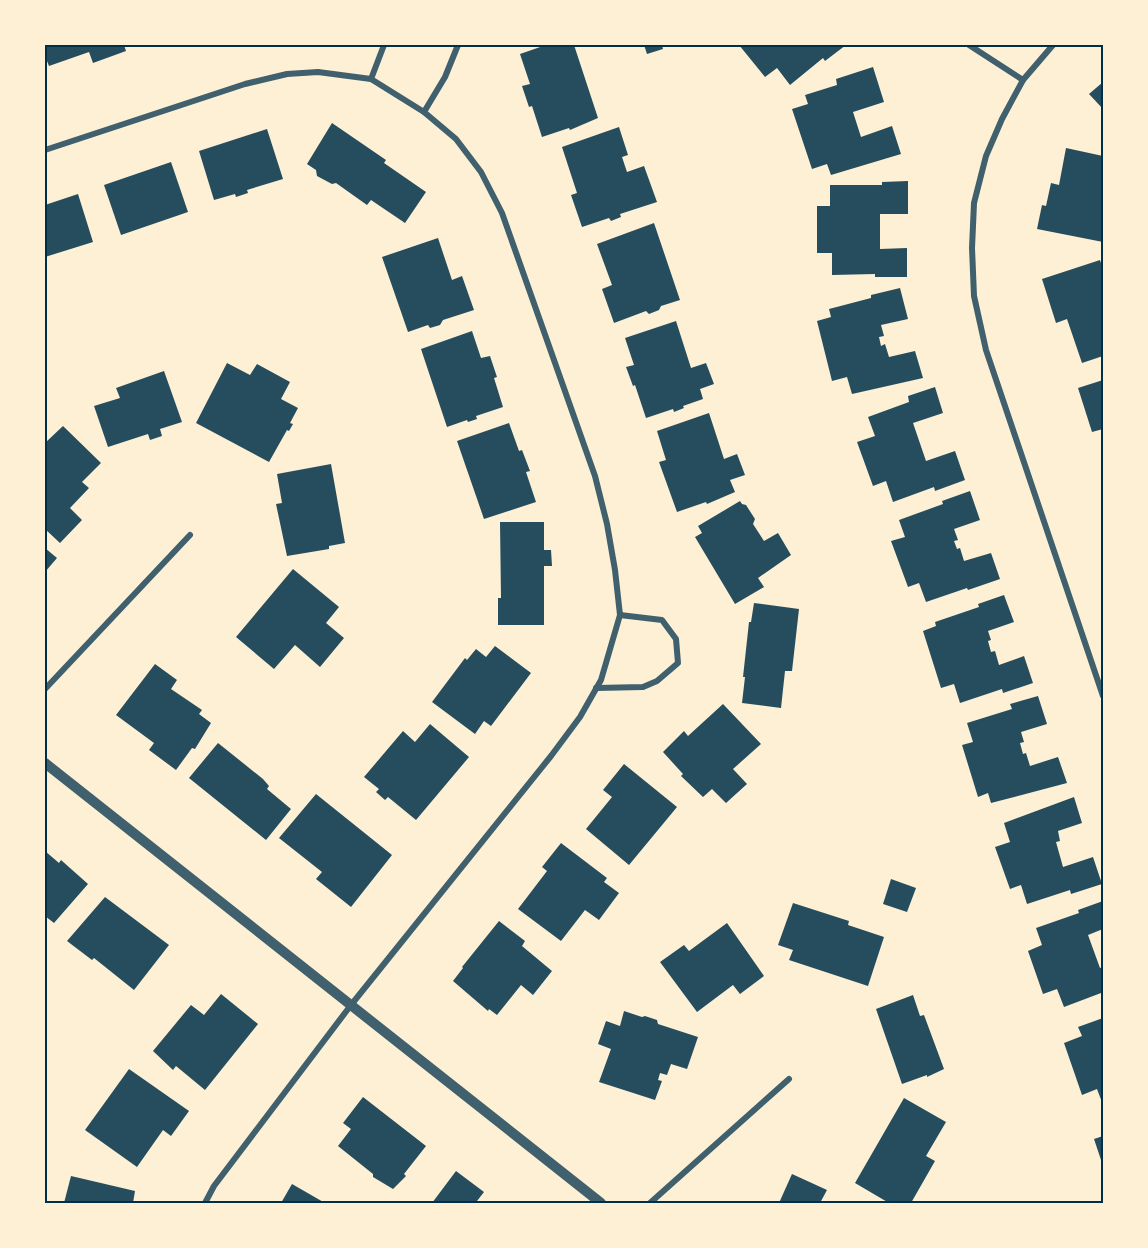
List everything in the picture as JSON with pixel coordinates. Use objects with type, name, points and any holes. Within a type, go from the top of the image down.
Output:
[{"type":"street","points":[[371,79],[384,45]]},
{"type":"street","points":[[424,112],[445,77],[458,45]]},
{"type":"street","points":[[969,45],[1023,80]]},
{"type":"street","points":[[1053,45],[1023,80],[986,156],[974,203],[972,248],[974,296],[986,350],[1103,696]]},
{"type":"street","points":[[45,150],[245,84],[287,74],[318,72],[371,79],[424,112],[456,140],[469,156],[481,172],[502,213],[595,476],[607,524],[620,615],[600,680],[580,717],[351,1005],[214,1186],[205,1203]]},
{"type":"street","points":[[45,689],[190,535]]},
{"type":"street","points":[[596,688],[643,687],[657,681],[678,663],[676,639],[662,620],[620,615]]},
{"type":"street","points":[[45,764],[601,1203]]},
{"type":"street","points":[[650,1203],[789,1079]]},
{"type":"building","points":[[45,45],[124,45],[126,51],[93,63],[89,52],[49,66],[45,56]]},
{"type":"building","points":[[546,45],[574,45],[598,118],[570,130],[569,128],[542,137],[532,106],[529,107],[522,86],[530,84],[520,54]]},
{"type":"building","points":[[644,45],[662,45],[663,49],[647,54]]},
{"type":"building","points":[[739,45],[846,45],[825,61],[823,58],[790,85],[777,68],[765,77]]},
{"type":"building","points":[[873,67],[884,102],[853,112],[861,137],[892,126],[901,154],[831,175],[827,164],[812,169],[792,109],[808,104],[805,95],[837,85],[836,79]]},
{"type":"building","points":[[1103,82],[1103,109],[1089,94]]},
{"type":"building","points":[[332,123],[386,160],[384,163],[426,192],[405,223],[371,200],[367,205],[336,183],[332,184],[317,176],[316,170],[307,164]]},
{"type":"building","points":[[619,127],[628,155],[622,157],[627,172],[644,166],[657,202],[620,214],[621,217],[611,221],[609,218],[582,227],[571,195],[577,193],[562,147]]},
{"type":"building","points":[[267,129],[283,179],[247,190],[248,193],[236,197],[235,194],[214,200],[199,151]]},
{"type":"building","points":[[1066,148],[1103,156],[1101,201],[1103,201],[1103,242],[1037,229],[1042,205],[1046,206],[1051,183],[1059,185]]},
{"type":"building","points":[[171,162],[188,212],[121,235],[104,185]]},
{"type":"building","points":[[908,181],[908,214],[880,214],[880,249],[907,248],[907,277],[875,277],[875,274],[832,275],[832,253],[817,253],[817,206],[830,206],[830,185],[882,185],[882,182]]},
{"type":"building","points":[[78,194],[93,242],[45,257],[45,205]]},
{"type":"building","points":[[654,223],[680,300],[661,306],[659,310],[649,314],[646,311],[614,323],[602,289],[612,285],[597,244]]},
{"type":"building","points":[[438,238],[452,280],[462,276],[474,310],[443,320],[440,325],[430,328],[428,325],[408,332],[382,257]]},
{"type":"building","points":[[1100,260],[1103,269],[1103,356],[1082,363],[1067,319],[1056,323],[1042,279]]},
{"type":"building","points":[[900,288],[908,319],[881,325],[884,336],[879,337],[881,346],[885,344],[889,357],[915,351],[923,378],[852,394],[847,377],[832,381],[817,321],[831,317],[829,309]]},
{"type":"building","points":[[676,321],[691,368],[706,363],[714,384],[700,389],[703,399],[674,412],[673,409],[646,418],[635,385],[633,386],[626,367],[634,365],[625,338]]},
{"type":"building","points":[[472,331],[481,358],[490,356],[503,407],[476,416],[477,419],[447,427],[421,349]]},
{"type":"building","points":[[227,363],[250,375],[257,364],[290,382],[281,399],[298,408],[290,423],[293,424],[289,431],[287,430],[269,462],[196,423]]},
{"type":"building","points":[[164,371],[182,422],[160,429],[162,436],[150,440],[148,434],[108,447],[94,406],[120,398],[116,388]]},
{"type":"building","points":[[1103,380],[1103,429],[1092,432],[1078,388]]},
{"type":"building","points":[[935,387],[943,413],[913,423],[926,461],[955,451],[965,480],[935,491],[934,487],[893,502],[886,481],[873,486],[857,442],[875,436],[868,417],[909,402],[908,396]]},
{"type":"building","points":[[709,413],[724,459],[737,454],[745,475],[730,480],[735,492],[707,504],[706,502],[677,512],[659,462],[666,460],[657,431]]},
{"type":"building","points":[[509,423],[519,451],[522,450],[530,471],[526,472],[536,502],[484,519],[457,441]]},
{"type":"building","points":[[63,426],[101,463],[82,482],[89,488],[70,508],[82,520],[60,543],[45,529],[45,443]]},
{"type":"building","points":[[331,464],[345,543],[329,546],[329,549],[287,556],[276,504],[282,503],[277,474]]},
{"type":"building","points":[[970,491],[980,520],[954,529],[958,540],[954,541],[957,549],[960,548],[964,561],[991,553],[1000,579],[926,602],[919,583],[908,587],[891,541],[905,537],[899,520],[943,504],[942,501]]},
{"type":"building","points":[[740,501],[746,505],[755,519],[753,524],[764,541],[778,533],[791,555],[758,578],[764,587],[735,604],[695,537],[702,533],[698,526]]},
{"type":"building","points":[[500,522],[544,522],[544,550],[551,550],[552,566],[544,566],[544,625],[498,625],[498,598],[501,598]]},
{"type":"building","points":[[45,548],[57,558],[45,572]]},
{"type":"building","points":[[293,569],[339,607],[326,623],[344,638],[320,667],[295,645],[274,669],[236,637]]},
{"type":"building","points":[[1004,595],[1014,622],[988,631],[991,652],[995,651],[999,665],[1024,656],[1033,683],[1003,693],[1002,689],[960,703],[954,684],[941,688],[923,631],[936,626],[935,622],[979,607],[978,604]]},
{"type":"building","points":[[754,603],[799,609],[792,671],[785,671],[781,708],[742,703],[749,622],[751,622]]},
{"type":"building","points":[[495,646],[531,673],[491,726],[484,721],[475,734],[432,702],[465,658],[467,660],[476,649],[486,657]]},
{"type":"building","points":[[155,664],[177,680],[171,689],[202,710],[199,714],[211,723],[195,749],[192,748],[176,770],[149,750],[154,743],[116,715]]},
{"type":"building","points":[[1038,696],[1047,724],[1021,732],[1024,742],[1020,743],[1023,754],[1026,753],[1030,766],[1058,757],[1067,783],[991,803],[988,793],[978,797],[962,745],[973,742],[967,723],[1012,709],[1010,704]]},
{"type":"building","points":[[723,704],[761,744],[733,769],[747,784],[726,803],[712,789],[703,797],[681,776],[683,774],[663,752],[684,731],[688,736]]},
{"type":"building","points":[[430,724],[469,757],[416,820],[388,797],[385,800],[376,792],[379,789],[364,777],[403,731],[415,742]]},
{"type":"building","points":[[218,743],[263,779],[269,786],[267,789],[291,809],[266,840],[189,778]]},
{"type":"building","points":[[624,764],[677,807],[629,865],[586,829],[612,797],[603,790]]},
{"type":"building","points":[[316,794],[392,855],[351,907],[316,879],[322,872],[279,838]]},
{"type":"building","points":[[1074,797],[1082,823],[1058,831],[1060,841],[1056,842],[1063,867],[1093,857],[1102,884],[1071,894],[1070,890],[1027,904],[1021,885],[1010,889],[995,847],[1010,842],[1004,823]]},
{"type":"building","points":[[561,843],[607,878],[604,882],[619,893],[599,920],[585,910],[561,941],[518,909],[547,871],[542,867]]},
{"type":"building","points":[[45,851],[59,863],[61,860],[88,884],[54,923],[45,916]]},
{"type":"building","points":[[891,879],[916,888],[907,912],[883,904]]},
{"type":"building","points":[[105,897],[169,945],[134,990],[94,958],[92,960],[67,941]]},
{"type":"building","points":[[1103,901],[1103,929],[1088,935],[1100,968],[1103,967],[1103,997],[1101,993],[1064,1007],[1057,989],[1043,994],[1028,951],[1042,945],[1036,928],[1079,913],[1078,910]]},
{"type":"building","points":[[793,903],[849,921],[848,925],[884,937],[868,986],[789,960],[793,950],[778,945]]},
{"type":"building","points":[[499,921],[525,941],[522,946],[552,971],[533,995],[521,985],[497,1015],[489,1009],[488,1011],[453,981]]},
{"type":"building","points":[[727,923],[764,976],[740,994],[733,985],[697,1012],[660,962],[684,945],[689,951]]},
{"type":"building","points":[[221,994],[258,1024],[205,1090],[176,1066],[173,1070],[153,1051],[191,1005],[204,1015]]},
{"type":"building","points":[[913,995],[920,1016],[924,1015],[944,1069],[927,1077],[927,1075],[902,1084],[876,1009]]},
{"type":"building","points":[[624,1011],[657,1020],[658,1024],[698,1037],[687,1069],[671,1064],[667,1075],[660,1073],[658,1080],[662,1081],[655,1100],[599,1082],[611,1049],[598,1044],[606,1021],[620,1026]]},
{"type":"building","points":[[1103,1018],[1103,1105],[1097,1089],[1082,1095],[1064,1043],[1082,1036],[1078,1027]]},
{"type":"building","points":[[129,1069],[189,1111],[171,1136],[163,1130],[137,1167],[85,1130]]},
{"type":"building","points":[[363,1097],[426,1146],[404,1174],[406,1176],[393,1189],[373,1177],[373,1174],[338,1146],[351,1129],[343,1123]]},
{"type":"building","points":[[904,1098],[946,1122],[926,1156],[935,1161],[911,1203],[889,1203],[855,1183]]},
{"type":"building","points":[[1103,1136],[1103,1166],[1094,1139]]},
{"type":"building","points":[[456,1171],[484,1192],[477,1201],[479,1203],[432,1203]]},
{"type":"building","points":[[792,1174],[827,1190],[820,1203],[779,1203]]},
{"type":"building","points":[[71,1176],[135,1191],[133,1203],[64,1203]]},
{"type":"building","points":[[292,1184],[325,1203],[281,1203]]}]
